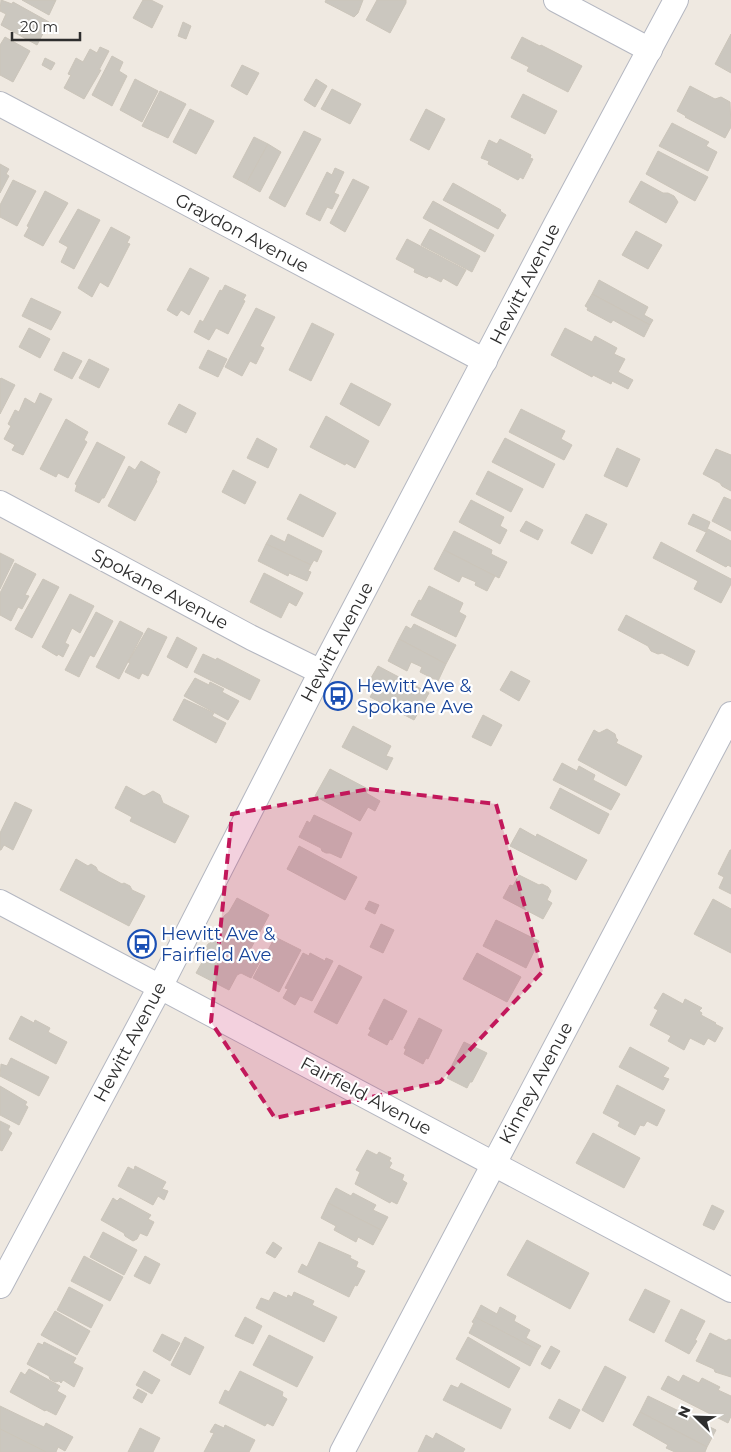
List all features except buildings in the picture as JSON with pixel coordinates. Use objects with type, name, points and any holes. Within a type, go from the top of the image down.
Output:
[{"type":"street","points":[[556,0],[650,50]]},
{"type":"street","name":"Hewitt Avenue","points":[[0,1286],[160,987],[321,672],[559,218],[676,0]]},
{"type":"street","name":"Graydon Avenue","points":[[0,104],[485,361]]},
{"type":"street","name":"Spokane Avenue","points":[[0,503],[243,633],[321,672]]},
{"type":"street","name":"Kinney Avenue","points":[[342,1452],[731,714]]},
{"type":"street","name":"Fairfield Avenue","points":[[0,902],[731,1290]]},
{"type":"highlighted area","points":[[369,789],[496,804],[543,971],[440,1082],[275,1118],[211,1022],[232,814]]},
{"type":"place","name":"Hewitt Ave & Spokane Ave","points":[[338,696]]},
{"type":"place","name":"Hewitt Ave & Fairfield Ave","points":[[142,944]]}]
